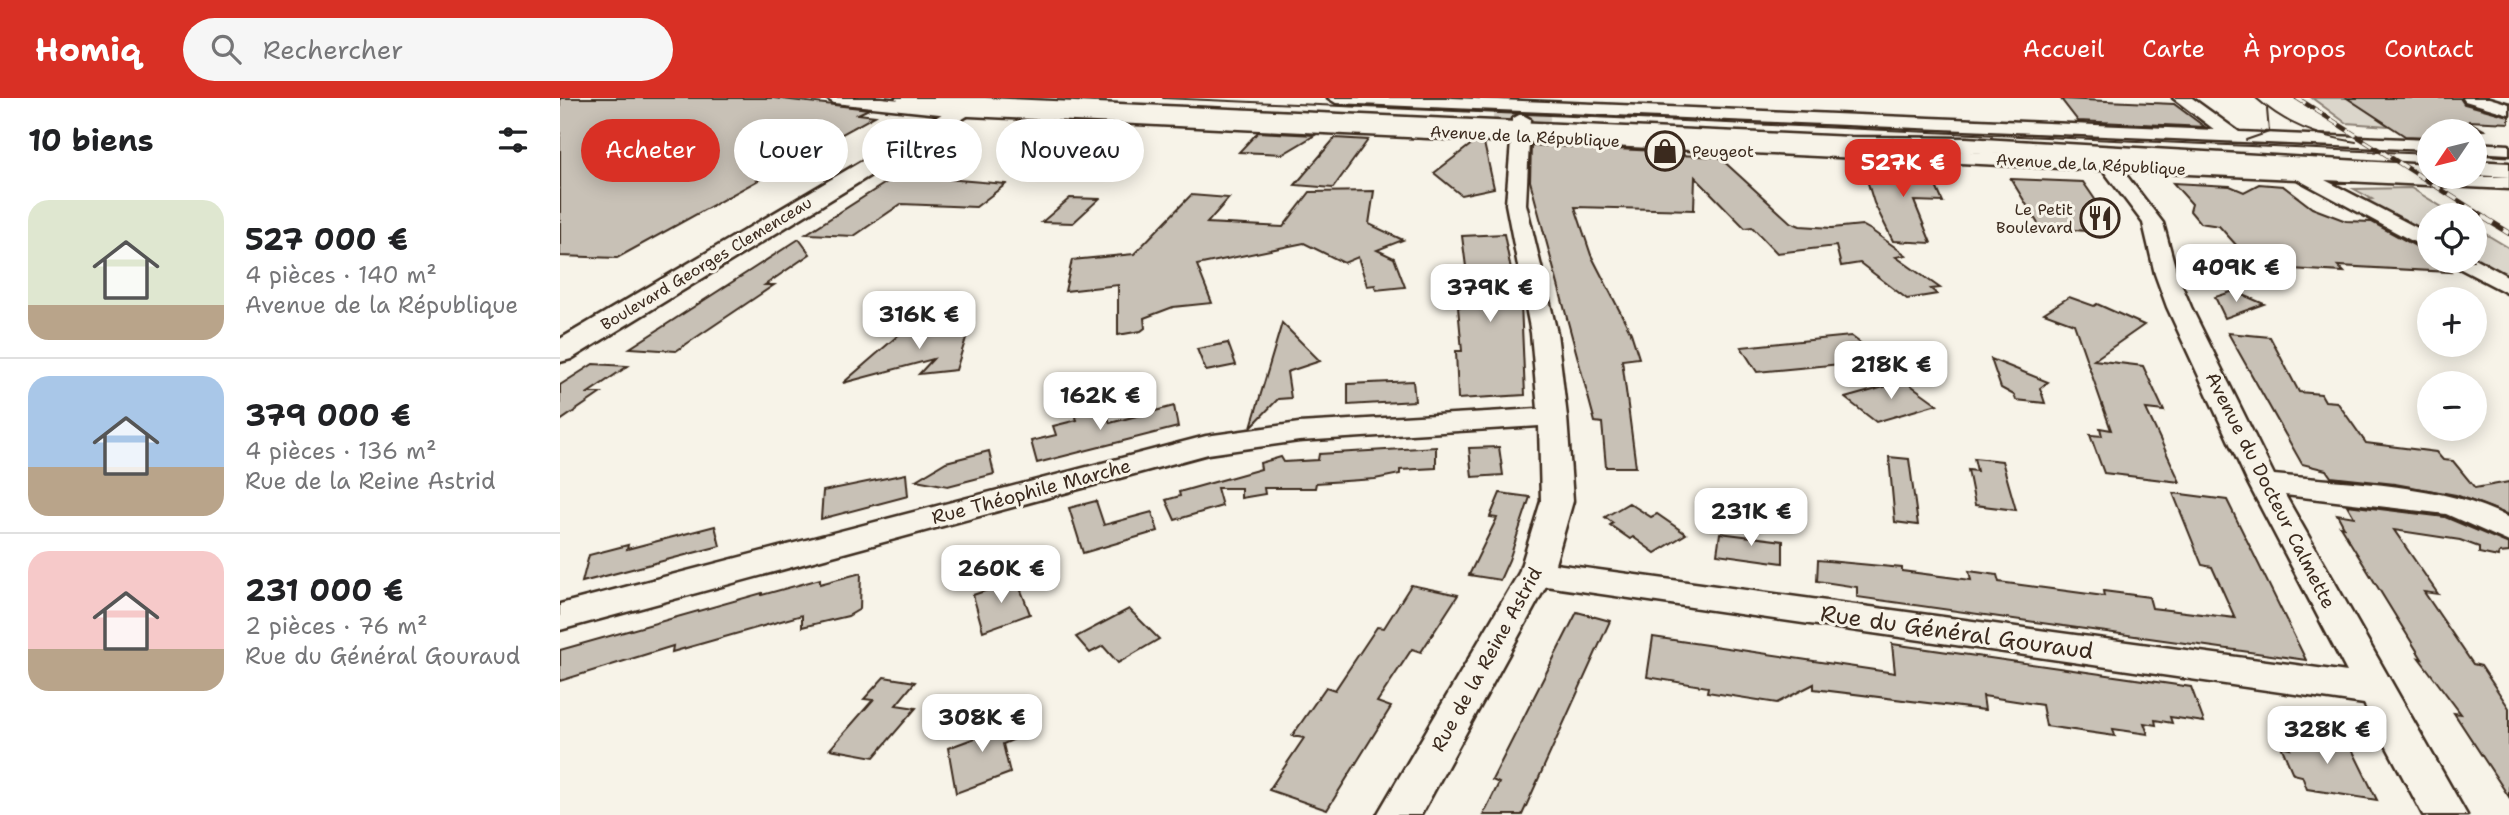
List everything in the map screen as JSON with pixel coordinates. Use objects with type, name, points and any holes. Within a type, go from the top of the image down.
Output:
[{"type":"main road","points":[[905,98],[957,108],[1516,119],[2006,139],[2102,155]]},
{"type":"main road","points":[[1090,98],[1516,119],[2417,172]]},
{"type":"main road","name":"Avenue de la République","points":[[957,108],[1516,119]]},
{"type":"main road","name":"Boulevard Georges Clemenceau","points":[[607,295],[957,108]]},
{"type":"main road","name":"Boulevard Georges Clemenceau","points":[[560,352],[957,108]]},
{"type":"main road","name":"Avenue de la République","points":[[1554,124],[1966,145],[2417,164],[2102,155],[1554,124]]},
{"type":"main road","points":[[2487,167],[2509,170]]},
{"type":"main road","points":[[2487,173],[2509,170]]},
{"type":"street","name":"Avenue de la République","points":[[834,98],[957,108]]},
{"type":"street","name":"Avenue de la République","points":[[1335,98],[1516,119],[2417,145]]},
{"type":"street","points":[[2182,98],[2238,139]]},
{"type":"street","points":[[2471,98],[2509,109]]},
{"type":"street","name":"Rue de la Reine Astrid","points":[[1399,815],[1536,573],[1559,489],[1539,298],[1516,204],[1516,119]]},
{"type":"street","points":[[2487,149],[2509,150]]},
{"type":"street","name":"Avenue de la République","points":[[2102,155],[2300,173],[2509,183]]},
{"type":"street","name":"Avenue du Docteur Calmette","points":[[2102,155],[2153,223],[2166,274],[2179,307],[2263,483],[2445,815]]},
{"type":"street","points":[[2300,173],[2417,236]]},
{"type":"street","points":[[2485,273],[2509,286]]},
{"type":"street","name":"Rue Théophile Marche","points":[[560,617],[1206,445],[1299,432],[1553,417]]},
{"type":"street","points":[[2263,483],[2451,505],[2479,515],[2509,532]]},
{"type":"street","name":"Rue du Général Gouraud","points":[[1536,573],[2378,691]]},
{"type":"shaded area","points":[[2312,98],[2348,98],[2389,126],[2346,123]]},
{"type":"shaded area","points":[[2411,188],[2435,203],[2417,203],[2417,230],[2362,201],[2372,199],[2354,189]]},
{"type":"shaded area","points":[[2487,235],[2509,248],[2509,279],[2487,267]]},
{"type":"building","points":[[560,98],[773,98],[869,109],[858,114],[875,116],[862,119],[862,123],[848,131],[848,119],[734,119],[734,182],[755,182],[617,258],[560,256]]},
{"type":"building","points":[[2347,98],[2460,98],[2464,104],[2509,116],[2509,123],[2487,122],[2487,119],[2417,119],[2417,136],[2405,136]]},
{"type":"building","points":[[2061,99],[2174,104],[2205,127],[2078,121]]},
{"type":"building","points":[[1258,132],[1315,135],[1283,154],[1239,152]]},
{"type":"building","points":[[1335,138],[1368,140],[1333,188],[1295,185]]},
{"type":"building","points":[[1473,143],[1484,143],[1494,188],[1461,195],[1434,173]]},
{"type":"building","points":[[1531,145],[1679,152],[1679,155],[1719,157],[1790,222],[1800,226],[1832,228],[1862,225],[1906,255],[1896,257],[1940,288],[1931,289],[1937,294],[1907,299],[1860,263],[1841,266],[1836,246],[1777,253],[1752,227],[1745,228],[1695,177],[1694,210],[1575,207],[1591,255],[1631,333],[1639,358],[1622,360],[1636,467],[1606,467],[1602,423],[1595,422],[1530,181]]},
{"type":"building","points":[[1900,163],[1926,164],[1943,202],[1914,201],[1931,243],[1893,241],[1874,203],[1863,167],[1876,171],[1874,165],[1903,171]]},
{"type":"building","points":[[2011,179],[2083,182],[2114,227],[2105,226],[2110,233],[2040,227]]},
{"type":"building","points":[[887,182],[1006,184],[976,207],[901,204],[854,236],[806,234]]},
{"type":"building","points":[[2173,183],[2230,186],[2244,192],[2259,184],[2283,186],[2312,208],[2346,221],[2372,222],[2417,247],[2417,270],[2338,266],[2344,272],[2256,267],[2219,226],[2200,223],[2190,211],[2192,204]]},
{"type":"building","points":[[1374,191],[1369,224],[1403,240],[1377,250],[1394,258],[1405,287],[1376,290],[1375,285],[1367,286],[1358,257],[1344,263],[1304,243],[1197,265],[1212,303],[1173,307],[1144,318],[1145,328],[1141,331],[1118,335],[1118,285],[1065,291],[1072,260],[1134,254],[1191,195],[1229,198],[1207,223],[1283,227],[1310,192]]},
{"type":"building","points":[[1070,198],[1099,199],[1073,223],[1042,222]]},
{"type":"building","points":[[1504,234],[1512,275],[1505,275],[1521,304],[1525,395],[1458,399],[1456,351],[1462,351],[1458,307],[1476,306],[1468,282],[1462,236]]},
{"type":"building","points":[[799,239],[810,254],[765,285],[774,285],[676,351],[630,348]]},
{"type":"building","points":[[2234,291],[2264,304],[2225,318],[2215,297]]},
{"type":"building","points":[[2069,297],[2094,306],[2097,304],[2144,325],[2094,360],[2143,366],[2164,411],[2146,409],[2180,482],[2104,473],[2090,435],[2102,436],[2100,428],[2111,430],[2074,324],[2044,313]]},
{"type":"building","points":[[972,319],[956,370],[919,374],[933,359],[843,383],[910,325],[964,328]]},
{"type":"building","points":[[1282,323],[1320,361],[1287,372],[1291,398],[1278,399],[1251,427]]},
{"type":"building","points":[[2228,333],[2270,337],[2299,392],[2321,394],[2325,401],[2337,402],[2366,443],[2436,452],[2443,460],[2453,461],[2475,488],[2509,482],[2509,515],[2456,495],[2395,484],[2331,477],[2326,470],[2302,464]]},
{"type":"building","points":[[1851,336],[1883,360],[1757,372],[1741,347]]},
{"type":"building","points":[[1228,343],[1236,365],[1206,371],[1197,349]]},
{"type":"building","points":[[1991,359],[2048,382],[2040,388],[2045,403],[2016,400],[2014,395],[2001,388]]},
{"type":"building","points":[[593,364],[628,366],[588,393],[601,393],[560,421],[560,385]]},
{"type":"building","points":[[1413,381],[1415,401],[1348,405],[1348,384]]},
{"type":"building","points":[[1905,381],[1937,404],[1876,422],[1845,398]]},
{"type":"building","points":[[1104,405],[1110,423],[1174,406],[1178,427],[1037,463],[1031,441],[1056,435],[1053,426],[1077,420],[1074,412]]},
{"type":"building","points":[[1436,447],[1436,468],[1400,470],[1400,474],[1375,479],[1316,483],[1315,488],[1264,488],[1265,494],[1241,498],[1241,488],[1217,488],[1222,506],[1175,520],[1166,500],[1180,496],[1179,492],[1261,469],[1260,463],[1281,457],[1284,462],[1318,460],[1319,454]]},
{"type":"building","points":[[1499,447],[1503,475],[1472,477],[1469,448]]},
{"type":"building","points":[[989,451],[994,474],[948,486],[916,480],[946,462]]},
{"type":"building","points":[[1889,457],[1909,459],[1918,525],[1895,522]]},
{"type":"building","points":[[1974,458],[2002,461],[2016,510],[1975,505],[1968,470],[1977,471]]},
{"type":"building","points":[[906,474],[908,496],[821,519],[823,491]]},
{"type":"building","points":[[1500,493],[1530,497],[1509,560],[1500,580],[1469,575],[1497,518],[1490,517]]},
{"type":"building","points":[[2173,493],[2227,500],[2306,660],[1857,597],[1857,587],[1817,581],[1818,560],[1902,568],[1902,571],[1971,580],[1969,571],[1997,575],[1999,582],[2104,596],[2103,591],[2149,597],[2152,608],[2235,618],[2212,567],[2202,565]]},
{"type":"building","points":[[1096,501],[1104,525],[1152,512],[1158,531],[1083,553],[1069,508]]},
{"type":"building","points":[[1629,503],[1651,517],[1657,514],[1686,534],[1655,553],[1610,525],[1613,523],[1605,517]]},
{"type":"building","points":[[2347,505],[2445,517],[2509,544],[2509,552],[2499,553],[2498,557],[2479,553],[2479,547],[2460,540],[2394,530],[2438,594],[2424,592],[2473,664],[2481,666],[2509,708],[2509,797],[2454,713],[2461,714],[2419,658],[2422,659],[2340,526],[2344,527],[2337,514],[2354,517]]},
{"type":"building","points":[[715,526],[720,546],[582,582],[589,555],[628,545],[627,549]]},
{"type":"building","points":[[1720,533],[1783,541],[1783,563],[1717,554]]},
{"type":"building","points":[[861,573],[860,609],[848,616],[802,627],[802,615],[672,652],[673,646],[560,681],[560,650],[762,593],[820,579],[820,584]]},
{"type":"building","points":[[1017,580],[1030,614],[983,631],[973,595]]},
{"type":"building","points":[[1411,585],[1458,595],[1421,652],[1412,649],[1377,702],[1391,707],[1327,810],[1269,790],[1304,738],[1292,736],[1326,687],[1335,690],[1377,627],[1384,628]]},
{"type":"building","points":[[1129,609],[1159,639],[1118,663],[1103,646],[1090,653],[1076,637]]},
{"type":"building","points":[[1577,612],[1610,621],[1522,815],[1483,815],[1499,783],[1492,780]]},
{"type":"building","points":[[1653,637],[1895,673],[1892,644],[2191,687],[2204,722],[2170,717],[2172,723],[2155,720],[2156,725],[2144,723],[2148,734],[2113,729],[2115,736],[2046,726],[2042,705],[1983,696],[1985,710],[1814,689],[1814,684],[1777,703],[1707,692],[1708,687],[1647,677]]},
{"type":"building","points":[[884,677],[915,682],[896,705],[916,708],[874,757],[830,749],[873,700],[864,699]]},
{"type":"building","points":[[1007,712],[1015,739],[1003,744],[1010,773],[956,793],[948,748],[975,738],[973,724]]},
{"type":"building","points":[[2294,733],[2348,741],[2377,800],[2307,789],[2302,776],[2293,774],[2281,746],[2290,748],[2284,734],[2296,736]]},
{"type":"tunnel","points":[[1493,119],[1553,122]]},
{"type":"tram line","points":[[1163,98],[2417,153]]},
{"type":"tram line","points":[[2256,98],[2303,128],[2356,142]]},
{"type":"tram line","points":[[2246,140],[2269,132],[2267,109]]},
{"type":"tram line","points":[[2487,154],[2509,155]]},
{"type":"railway","points":[[2297,98],[2462,203]]},
{"type":"railway","points":[[2487,219],[2509,233]]},
{"type":"place","name":"Peugeot","points":[[1665,151]]},
{"type":"place","name":"Le Petit Boulevard","points":[[2100,218]]}]
